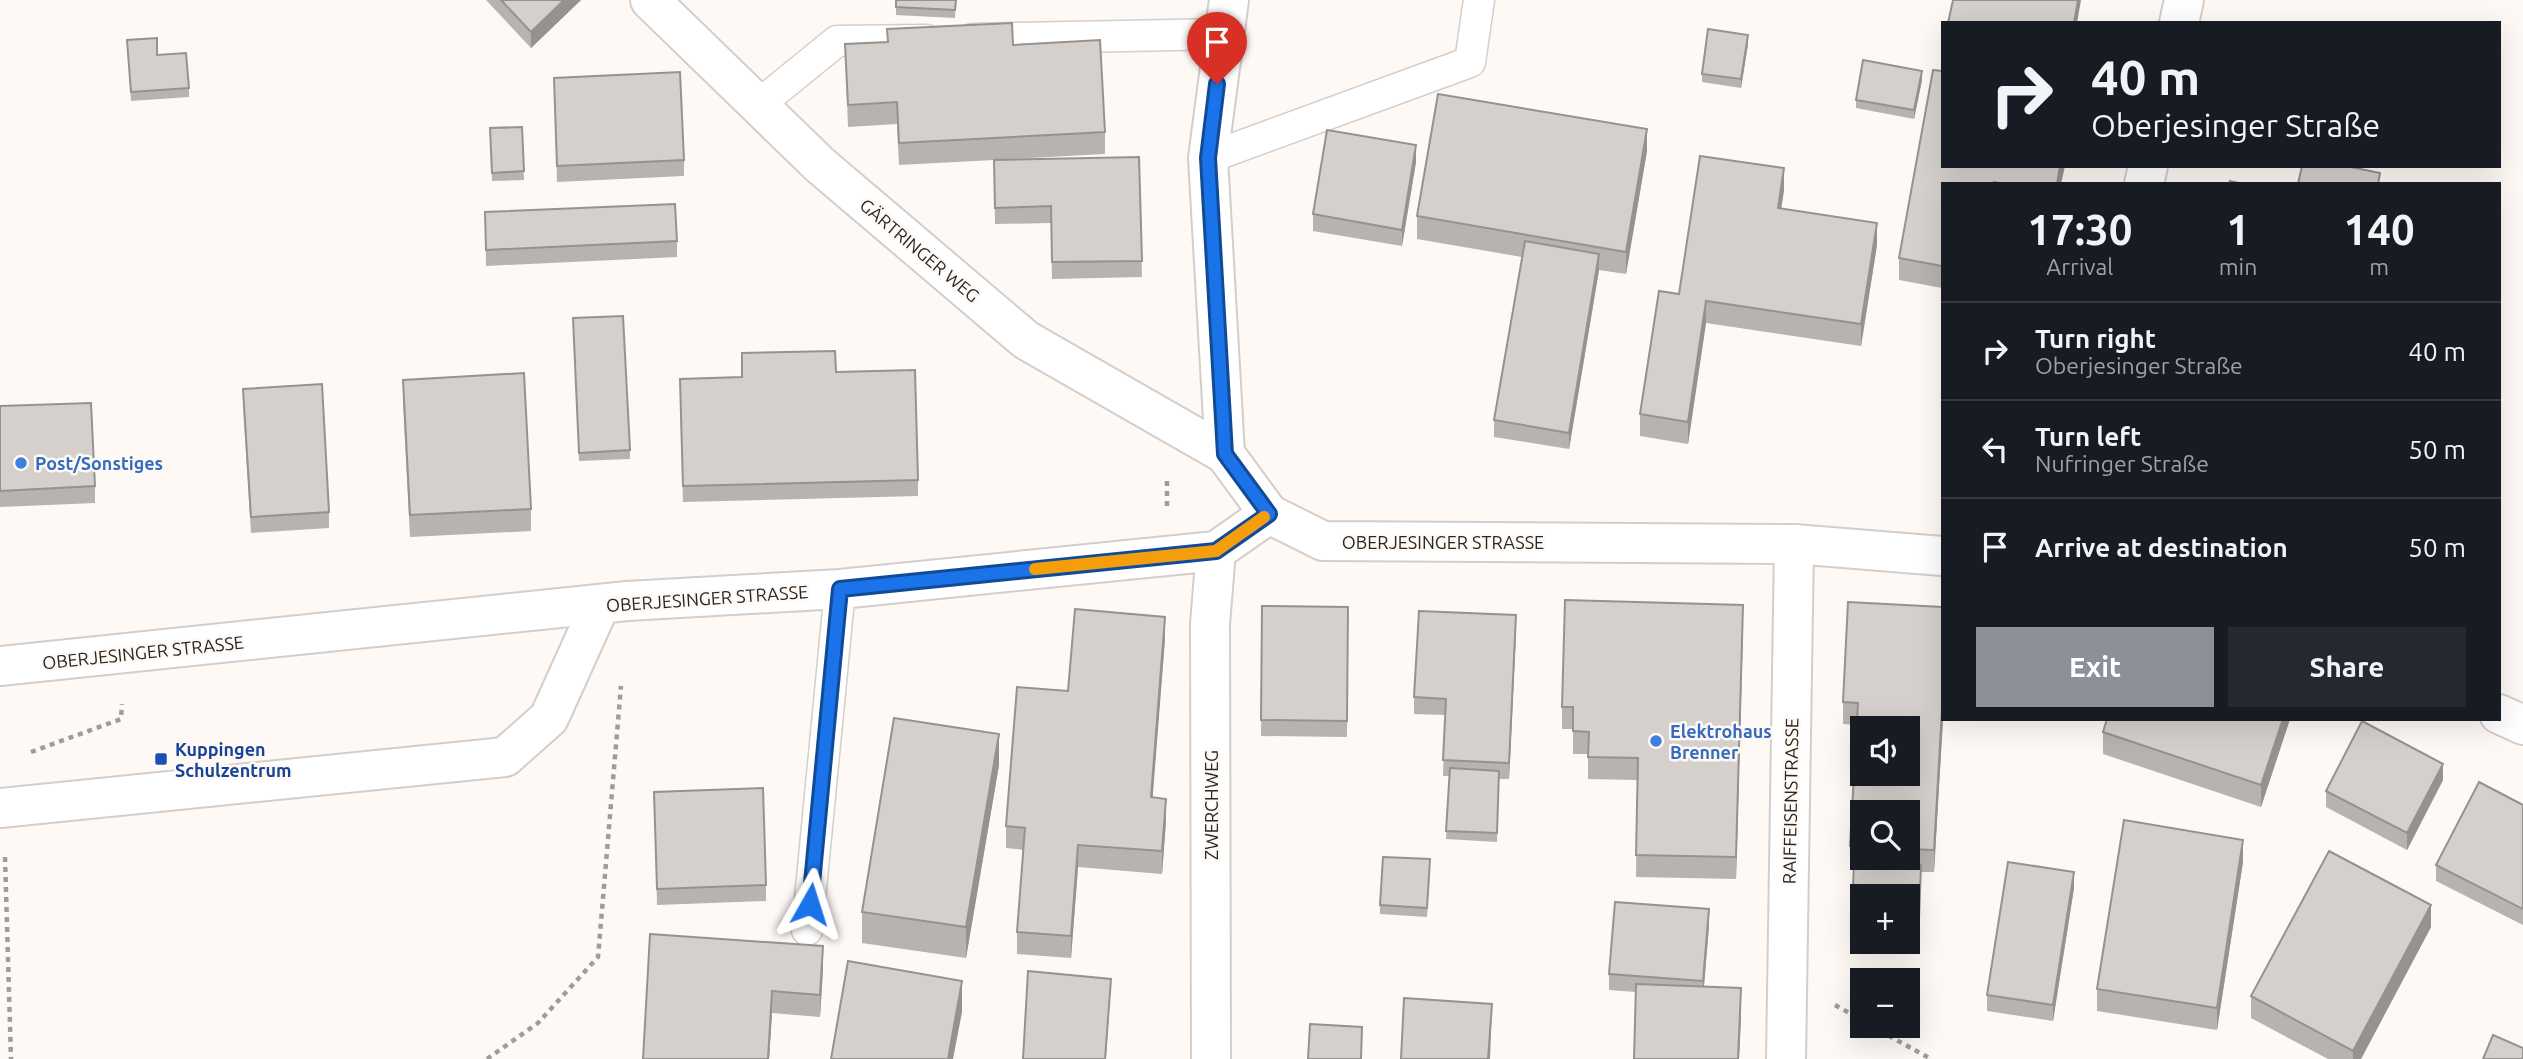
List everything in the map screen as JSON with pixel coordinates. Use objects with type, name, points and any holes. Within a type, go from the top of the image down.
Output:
[{"type":"street","name":"GÄRTRINGER WEG","points":[[650,0],[820,165],[1026,340],[1225,454]]},
{"type":"street","points":[[2179,21],[2184,0]]},
{"type":"street","points":[[1226,17],[1208,158],[1225,454],[1269,514]]},
{"type":"street","name":"OBERJESINGER STRASSE","points":[[0,666],[600,605],[840,589],[1216,551],[1269,514],[1323,541],[1794,544],[1941,556]]},
{"type":"street","name":"RAIFFEISENSTRASSE","points":[[1786,1059],[1794,544]]},
{"type":"street","name":"ZWERCHWEG","points":[[1211,1059],[1210,624],[1216,551]]},
{"type":"street","points":[[1,807],[505,757],[549,718],[600,605]]},
{"type":"street","points":[[2501,715],[2523,725]]},
{"type":"lane","points":[[1208,158],[1470,62],[1479,0]]},
{"type":"lane","points":[[757,106],[837,41],[1226,17]]},
{"type":"lane","points":[[807,930],[840,589]]},
{"type":"path","points":[[1166,556],[1168,421]]},
{"type":"path","points":[[488,1059],[538,1023],[598,957],[621,683]]},
{"type":"path","points":[[26,753],[121,719],[122,703]]},
{"type":"path","points":[[1,807],[11,1059]]},
{"type":"path","points":[[1893,1038],[1931,1059]]},
{"type":"building","points":[[501,0],[564,0],[531,32]]},
{"type":"building","points":[[896,0],[956,0],[955,10],[896,7]]},
{"type":"building","points":[[1953,0],[2078,0],[2074,21],[1948,21]]},
{"type":"building","points":[[1012,23],[1013,45],[1100,40],[1105,132],[899,143],[897,102],[848,105],[845,44],[888,42],[887,29]]},
{"type":"building","points":[[1708,29],[1748,35],[1741,79],[1702,74]]},
{"type":"building","points":[[157,38],[157,55],[186,53],[189,88],[131,92],[127,40]]},
{"type":"building","points":[[1863,60],[1922,71],[1914,110],[1856,100]]},
{"type":"building","points":[[1933,70],[1941,71],[1941,168],[2060,168],[2057,182],[1941,182],[1941,266],[1899,258]]},
{"type":"building","points":[[680,72],[684,160],[557,166],[554,78]]},
{"type":"building","points":[[1438,94],[1647,129],[1626,252],[1417,216]]},
{"type":"building","points":[[522,127],[524,171],[492,173],[490,128]]},
{"type":"building","points":[[1327,130],[1416,145],[1402,230],[1313,214]]},
{"type":"building","points":[[1700,156],[1784,168],[1778,208],[1877,223],[1861,324],[1706,301],[1688,422],[1640,414],[1659,291],[1679,294]]},
{"type":"building","points":[[1139,157],[1142,261],[1052,262],[1051,206],[995,208],[994,160]]},
{"type":"building","points":[[2302,168],[2356,168],[2380,173],[2378,182],[2298,182]]},
{"type":"building","points":[[675,204],[677,241],[486,250],[485,212]]},
{"type":"building","points":[[1525,241],[1599,254],[1569,433],[1494,420]]},
{"type":"building","points":[[623,316],[630,450],[579,453],[573,318]]},
{"type":"building","points":[[835,351],[836,372],[915,370],[918,480],[683,486],[680,379],[742,377],[742,353]]},
{"type":"building","points":[[524,373],[531,509],[410,515],[403,380]]},
{"type":"building","points":[[322,384],[329,512],[251,517],[243,389]]},
{"type":"building","points":[[91,403],[95,486],[0,491],[0,406]]},
{"type":"building","name":"Elektrohaus Brenner","points":[[1565,600],[1743,605],[1736,857],[1636,855],[1638,758],[1588,757],[1589,732],[1573,731],[1573,707],[1562,707]]},
{"type":"building","points":[[1848,602],[1941,607],[1941,721],[1934,850],[1920,849],[1920,800],[1853,800],[1853,786],[1920,786],[1920,716],[1857,716],[1858,703],[1843,702]]},
{"type":"building","points":[[1262,606],[1348,607],[1347,721],[1261,720]]},
{"type":"building","points":[[1075,609],[1165,617],[1151,797],[1166,799],[1162,851],[1078,845],[1071,936],[1017,932],[1025,828],[1006,826],[1017,687],[1068,691]]},
{"type":"building","points":[[1419,611],[1516,615],[1509,763],[1443,760],[1446,699],[1414,697]]},
{"type":"building","points":[[894,718],[999,734],[966,927],[862,912]]},
{"type":"building","points":[[2106,721],[2282,721],[2261,785],[2103,732]]},
{"type":"building","points":[[2362,721],[2443,764],[2407,833],[2326,791]]},
{"type":"building","points":[[1450,768],[1499,771],[1497,833],[1446,831]]},
{"type":"building","points":[[2479,782],[2523,805],[2523,909],[2436,865]]},
{"type":"building","points":[[763,788],[766,885],[657,889],[654,792]]},
{"type":"building","points":[[2124,820],[2243,840],[2217,1008],[2097,989]]},
{"type":"building","points":[[2329,851],[2431,905],[2353,1051],[2251,996]]},
{"type":"building","points":[[1383,857],[1430,859],[1427,908],[1380,905]]},
{"type":"building","points":[[2008,862],[2074,872],[2053,1005],[1987,995]]},
{"type":"building","points":[[1921,865],[1920,892],[1920,884],[1853,884],[1854,870],[1920,870]]},
{"type":"building","points":[[1615,902],[1709,909],[1703,981],[1609,974]]},
{"type":"building","points":[[650,934],[823,946],[820,995],[772,991],[768,1059],[643,1059]]},
{"type":"building","points":[[848,961],[962,981],[948,1059],[831,1059]]},
{"type":"building","points":[[1028,971],[1111,979],[1105,1059],[1023,1059]]},
{"type":"building","points":[[1636,984],[1741,988],[1738,1059],[1634,1059]]},
{"type":"building","points":[[1404,998],[1492,1004],[1488,1059],[1401,1059]]},
{"type":"building","points":[[1310,1024],[1362,1027],[1361,1059],[1308,1059]]},
{"type":"building","points":[[2493,1035],[2523,1048],[2523,1059],[2483,1059]]},
{"type":"slow traffic","points":[[1035,569],[1216,551],[1264,517]]},
{"type":"place","name":"Post/Sonstiges","points":[[21,463]]},
{"type":"place","name":"Elektrohaus Brenner","points":[[1656,741]]},
{"type":"place","name":"Kuppingen Schulzentrum","points":[[161,759]]},
{"type":"route","points":[[810,904],[840,589],[1216,551],[1269,514],[1225,454],[1208,158],[1217,84]]}]
